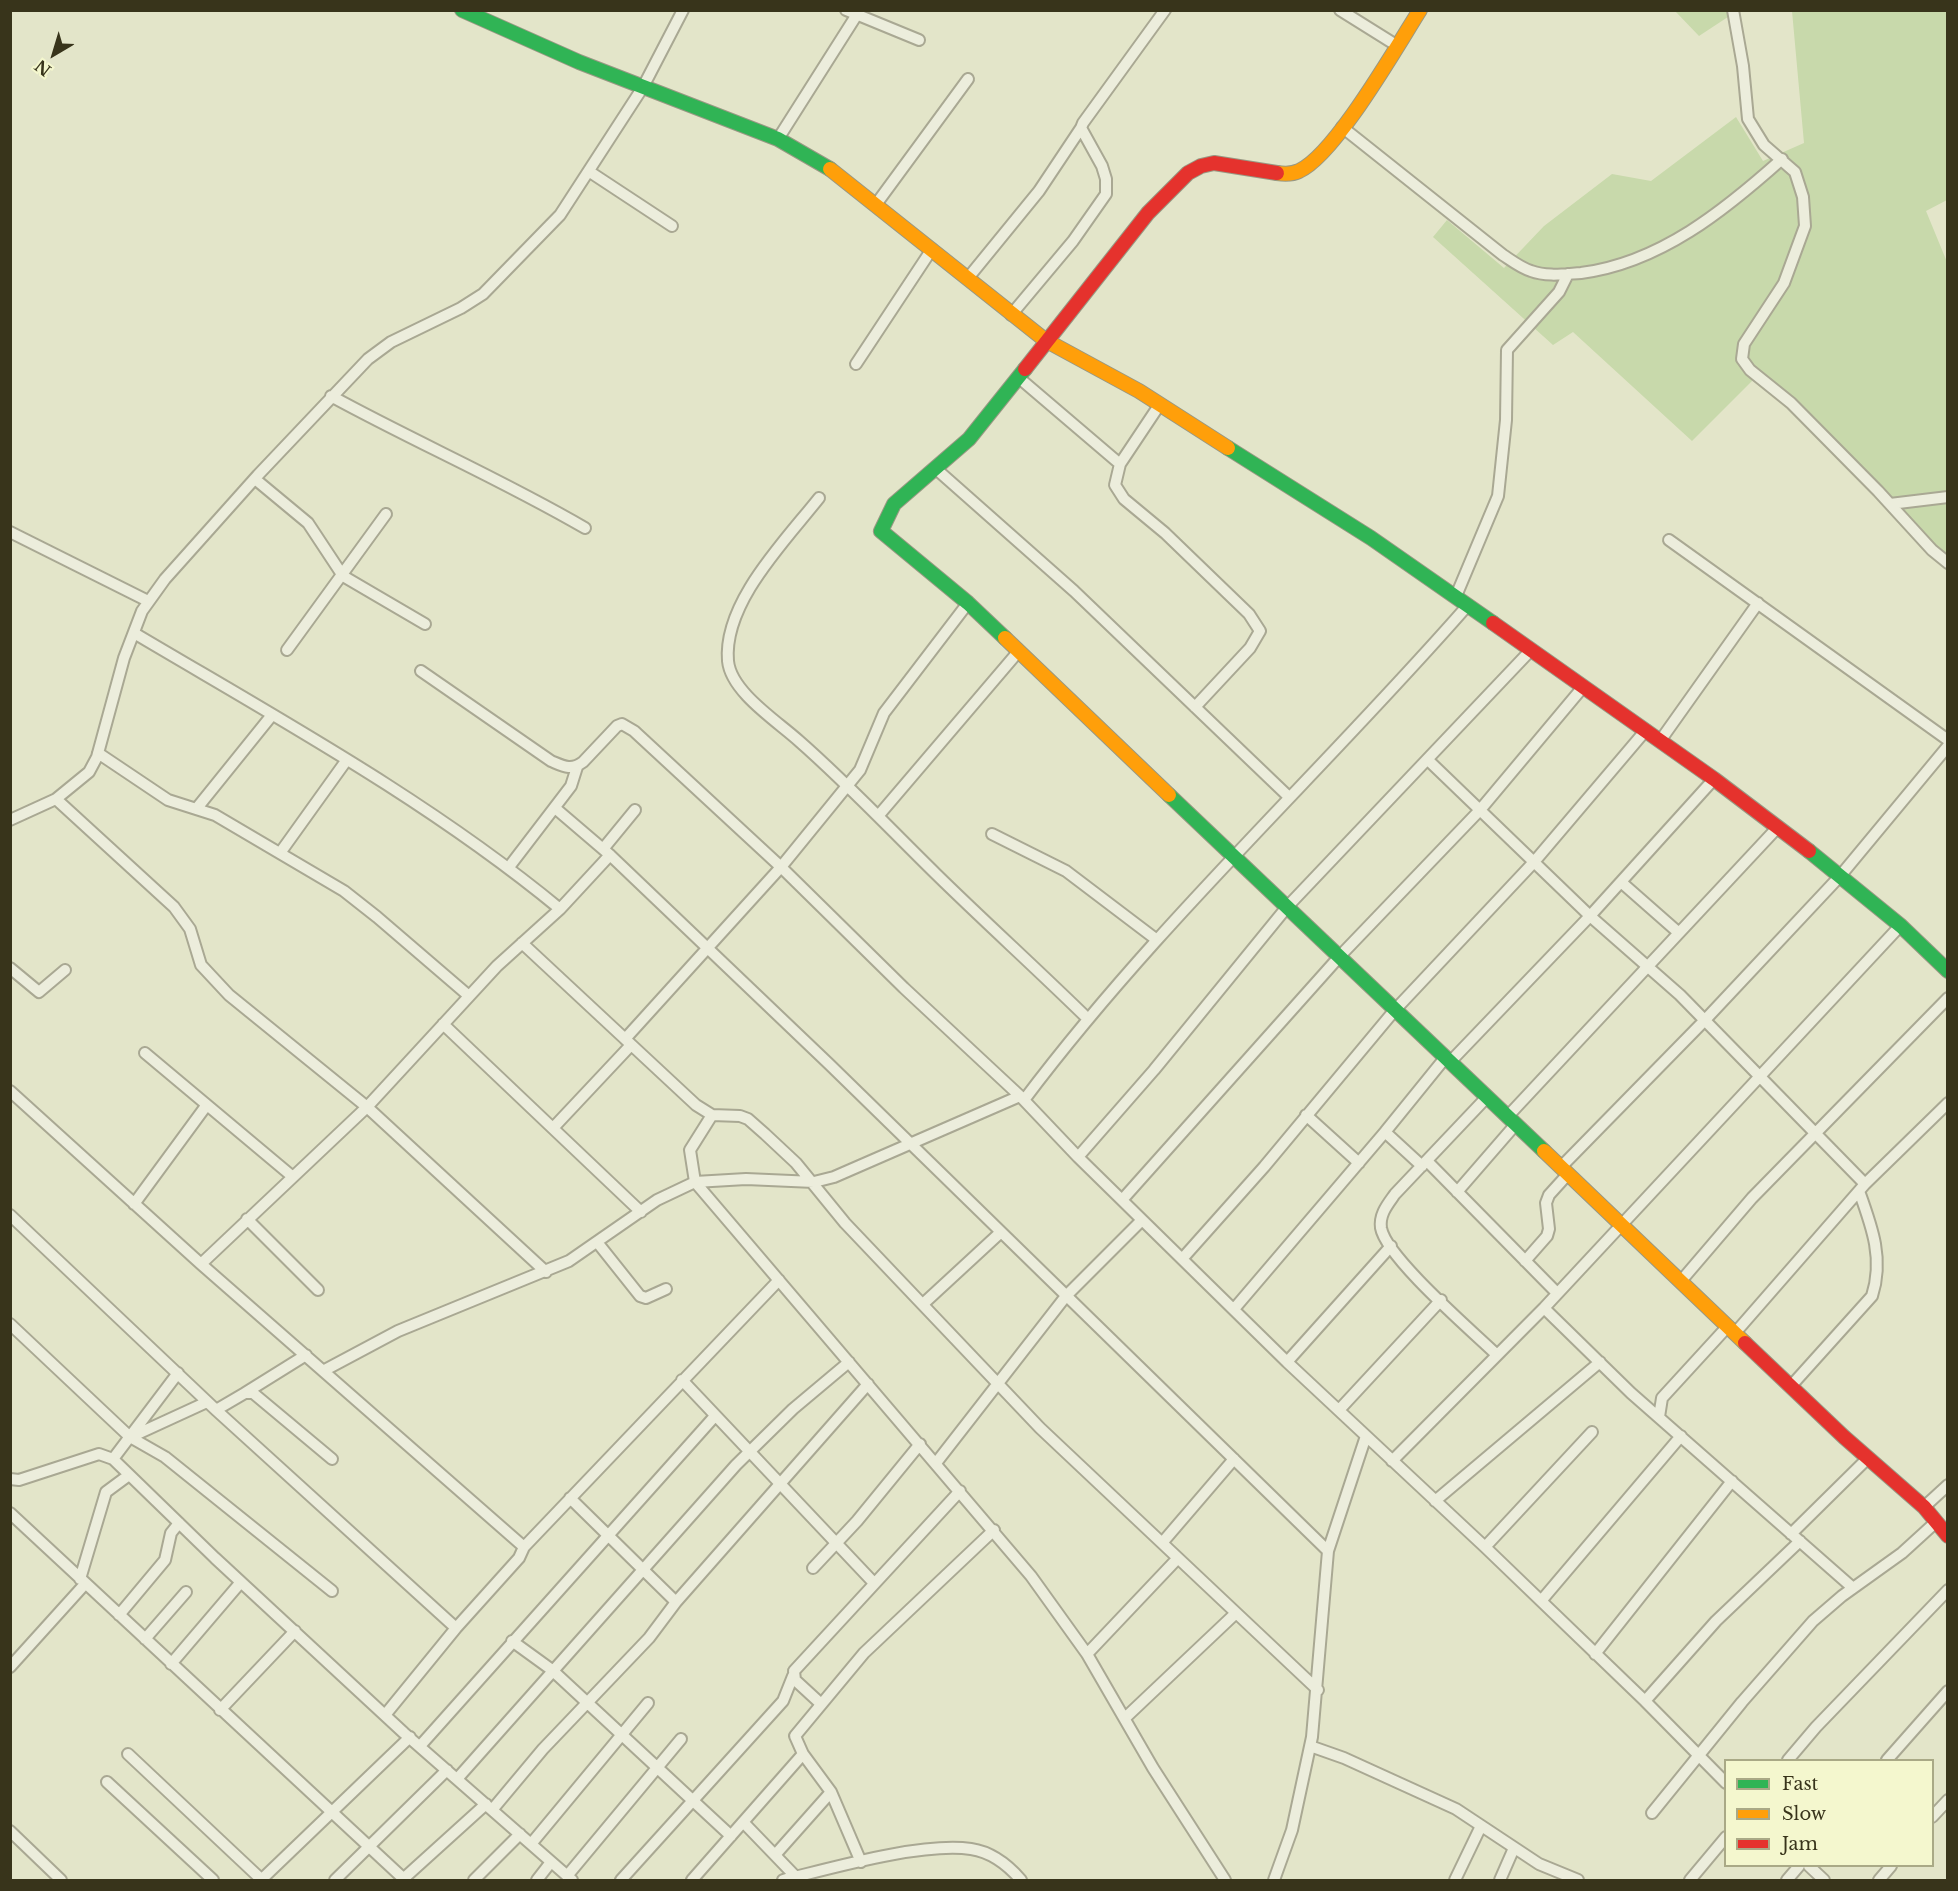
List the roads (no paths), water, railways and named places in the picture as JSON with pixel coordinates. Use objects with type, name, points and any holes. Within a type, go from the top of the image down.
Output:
[{"type":"street","points":[[462,10],[643,87],[778,139],[841,175],[1011,315],[1045,340],[1160,404],[1371,538],[1646,730],[1841,875],[1900,926],[1947,971]]},
{"type":"street","points":[[10,820],[56,799],[88,772],[98,753],[124,658],[148,601],[255,479],[331,396],[378,350],[461,308],[496,282],[560,215],[643,87],[683,10]]},
{"type":"street","points":[[846,10],[919,40]]},
{"type":"street","points":[[968,278],[1039,191],[1082,128],[1097,101],[1165,10]]},
{"type":"street","points":[[1340,10],[1396,45]]},
{"type":"street","points":[[1420,10],[1342,127],[1311,166],[1301,171],[1281,174],[1216,162],[1191,171],[1155,205],[1045,340],[964,445],[911,487],[896,504],[881,531],[968,603],[1394,1011],[1791,1386],[1924,1507],[1947,1536]]},
{"type":"street","points":[[1733,10],[1743,66],[1748,119],[1764,145],[1790,165],[1799,182],[1805,226],[1784,283],[1744,344],[1742,359],[1750,370],[1791,404],[1947,563]]},
{"type":"street","points":[[778,139],[856,16]]},
{"type":"street","points":[[877,203],[968,79]]},
{"type":"street","points":[[1342,127],[1520,266],[1533,272],[1568,274],[1624,264],[1653,253],[1733,201],[1782,159]]},
{"type":"street","points":[[1011,315],[1073,241],[1106,194],[1102,165],[1082,128]]},
{"type":"street","points":[[590,172],[672,226]]},
{"type":"street","points":[[856,364],[932,249]]},
{"type":"street","points":[[1456,596],[1498,496],[1506,420],[1507,350],[1559,292],[1568,274]]},
{"type":"street","points":[[1018,376],[1120,464]]},
{"type":"street","points":[[331,396],[415,442],[529,496],[585,528]]},
{"type":"street","points":[[1160,404],[1120,464],[1115,479],[1119,492],[1192,559],[1259,627],[1258,636],[1250,648],[1195,707]]},
{"type":"street","points":[[935,468],[1047,566],[1289,797]]},
{"type":"street","points":[[255,479],[308,523],[343,576],[425,624]]},
{"type":"street","points":[[1890,504],[1947,497]]},
{"type":"street","points":[[819,498],[760,572],[745,598],[733,625],[727,647],[728,664],[732,677],[739,687],[879,815],[942,880],[1088,1019]]},
{"type":"street","points":[[287,650],[386,514]]},
{"type":"street","points":[[10,532],[148,601]]},
{"type":"street","points":[[1670,540],[1947,740]]},
{"type":"street","points":[[553,1128],[781,867],[848,786],[866,762],[876,729],[884,713],[968,603]]},
{"type":"street","points":[[1660,741],[1758,603]]},
{"type":"street","points":[[323,1371],[398,1331],[546,1272],[597,1242],[675,1190],[695,1182],[721,1179],[814,1182],[855,1170],[909,1142],[1022,1098],[1156,940],[1232,856],[1354,731],[1468,605]]},
{"type":"street","points":[[134,633],[346,761],[379,778],[509,867],[560,909]]},
{"type":"street","points":[[1077,1157],[1154,1070],[1287,908],[1531,650]]},
{"type":"street","points":[[879,815],[1018,652]]},
{"type":"street","points":[[420,671],[551,760],[567,768],[577,767]]},
{"type":"street","points":[[1122,1200],[1339,957],[1480,810],[1583,687]]},
{"type":"street","points":[[197,808],[272,715]]},
{"type":"street","points":[[509,867],[574,781],[577,767],[617,726],[622,724],[627,726],[781,867],[904,988],[1022,1098],[1077,1157],[1287,1362],[1485,1547],[1645,1701],[1724,1782]]},
{"type":"street","points":[[1182,1259],[1264,1167],[1394,1011],[1534,862],[1646,730]]},
{"type":"street","points":[[1525,1261],[1547,1236],[1549,1195],[1564,1170],[1841,875],[1947,746]]},
{"type":"street","points":[[98,753],[168,800],[215,816],[336,886],[369,910],[469,996]]},
{"type":"street","points":[[1428,760],[1590,916],[1705,1020],[1815,1133],[1862,1188],[1878,1252],[1877,1281],[1872,1296],[1791,1386]]},
{"type":"street","points":[[280,853],[346,761]]},
{"type":"street","points":[[1234,1309],[1448,1060],[1590,916],[1714,779]]},
{"type":"street","points":[[56,799],[180,913],[190,929],[201,965],[229,995],[367,1107],[546,1272]]},
{"type":"street","points":[[555,807],[607,852],[708,948],[1328,1551]]},
{"type":"street","points":[[201,1264],[367,1107],[469,996],[560,909],[607,852],[635,810]]},
{"type":"street","points":[[1456,1192],[1512,1120],[1647,966],[1778,827]]},
{"type":"street","points":[[992,834],[1066,871],[1156,940]]},
{"type":"street","points":[[1621,882],[1678,933]]},
{"type":"street","points":[[1392,1461],[1544,1308],[1620,1224],[1761,1078],[1900,926]]},
{"type":"street","points":[[522,943],[696,1105],[712,1115],[740,1116],[748,1119],[814,1182],[846,1223],[998,1385],[1074,1462],[1318,1690]]},
{"type":"street","points":[[10,968],[39,992],[65,970]]},
{"type":"street","points":[[1681,1281],[1752,1198],[1947,998]]},
{"type":"street","points":[[443,1024],[641,1212]]},
{"type":"street","points":[[145,1053],[293,1177]]},
{"type":"street","points":[[10,1091],[201,1264],[524,1547]]},
{"type":"street","points":[[1487,1097],[1384,1209],[1381,1227],[1390,1246],[1407,1267],[1496,1354]]},
{"type":"street","points":[[1659,1417],[1662,1398],[1732,1330],[1862,1188],[1947,1103]]},
{"type":"street","points":[[134,1204],[206,1106]]},
{"type":"street","points":[[712,1115],[690,1150],[695,1182],[1031,1576],[1087,1654],[1153,1768],[1225,1881]]},
{"type":"street","points":[[1306,1115],[1359,1163]]},
{"type":"street","points":[[1385,1132],[1456,1192],[1557,1293]]},
{"type":"street","points":[[10,1215],[207,1402],[456,1628]]},
{"type":"street","points":[[247,1219],[318,1290]]},
{"type":"street","points":[[936,1463],[1066,1296],[1142,1220]]},
{"type":"street","points":[[923,1304],[1001,1232]]},
{"type":"street","points":[[597,1242],[640,1296],[646,1298],[666,1289]]},
{"type":"street","points":[[1287,1362],[1390,1246]]},
{"type":"street","points":[[385,1714],[456,1628],[519,1558],[524,1547],[779,1280]]},
{"type":"street","points":[[1339,1410],[1441,1300]]},
{"type":"street","points":[[1544,1308],[1659,1417],[1853,1588]]},
{"type":"street","points":[[10,1323],[130,1437],[165,1456],[332,1591]]},
{"type":"street","points":[[216,1410],[306,1355]]},
{"type":"street","points":[[457,1779],[749,1452],[793,1409],[849,1362]]},
{"type":"street","points":[[1435,1501],[1600,1362]]},
{"type":"street","points":[[113,1459],[178,1373]]},
{"type":"street","points":[[682,1380],[874,1583]]},
{"type":"street","points":[[10,1513],[403,1880],[489,1807],[649,1638],[676,1602],[868,1384]]},
{"type":"street","points":[[245,1393],[253,1393],[332,1459]]},
{"type":"street","points":[[130,1437],[207,1402]]},
{"type":"street","points":[[420,1746],[715,1416]]},
{"type":"street","points":[[1485,1547],[1592,1432]]},
{"type":"street","points":[[1274,1881],[1286,1854],[1310,1746],[1318,1690],[1328,1551],[1366,1436]]},
{"type":"street","points":[[1541,1601],[1681,1436]]},
{"type":"street","points":[[813,1568],[857,1521],[920,1444]]},
{"type":"street","points":[[10,1479],[19,1480],[99,1454],[113,1459],[241,1582],[410,1737],[569,1878],[681,1739]]},
{"type":"street","points":[[1645,1701],[1868,1458]]},
{"type":"street","points":[[1162,1543],[1234,1459]]},
{"type":"street","points":[[10,1668],[82,1582],[106,1492],[129,1475]]},
{"type":"street","points":[[1595,1654],[1732,1481]]},
{"type":"street","points":[[1924,1507],[1947,1485]]},
{"type":"street","points":[[621,1881],[783,1701],[793,1676],[874,1583],[960,1491]]},
{"type":"street","points":[[570,1498],[676,1602]]},
{"type":"street","points":[[1653,1813],[1698,1756],[1813,1622],[1853,1588],[1902,1553],[1936,1522]]},
{"type":"street","points":[[119,1615],[165,1560],[171,1533],[179,1523]]},
{"type":"street","points":[[861,1862],[831,1792],[803,1754],[795,1737],[820,1703],[893,1623],[994,1530]]},
{"type":"street","points":[[1087,1654],[1178,1558]]},
{"type":"street","points":[[171,1664],[241,1582]]},
{"type":"street","points":[[1790,1759],[1816,1727],[1947,1590]]},
{"type":"street","points":[[144,1639],[186,1592]]},
{"type":"street","points":[[1125,1719],[1236,1613]]},
{"type":"street","points":[[220,1710],[295,1631]]},
{"type":"street","points":[[512,1641],[552,1670],[731,1836]]},
{"type":"street","points":[[793,1676],[820,1703]]},
{"type":"street","points":[[1889,1759],[1947,1690]]},
{"type":"street","points":[[531,1844],[648,1703]]},
{"type":"street","points":[[128,1754],[261,1880],[410,1737]]},
{"type":"street","points":[[1310,1746],[1344,1758],[1446,1805],[1552,1870],[1578,1881]]},
{"type":"street","points":[[692,1881],[803,1754]]},
{"type":"street","points":[[335,1881],[447,1770]]},
{"type":"street","points":[[107,1782],[213,1881]]},
{"type":"street","points":[[775,1855],[831,1792]]},
{"type":"street","points":[[1934,1815],[1947,1800]]},
{"type":"street","points":[[743,1822],[796,1877]]},
{"type":"street","points":[[1455,1881],[1481,1826]]},
{"type":"street","points":[[10,1831],[61,1881]]},
{"type":"street","points":[[474,1881],[520,1834]]},
{"type":"street","points":[[1690,1881],[1724,1838]]},
{"type":"street","points":[[1500,1881],[1514,1848]]},
{"type":"street","points":[[783,1881],[861,1862],[930,1850],[971,1849],[994,1857],[1009,1866],[1021,1881]]},
{"type":"street","points":[[537,1881],[551,1862]]},
{"type":"street","points":[[1787,1881],[1798,1867]]},
{"type":"street","points":[[1810,1867],[1824,1881]]},
{"type":"street","points":[[1879,1881],[1890,1867]]},
{"type":"street","points":[[1548,1881],[1552,1870]]}]
